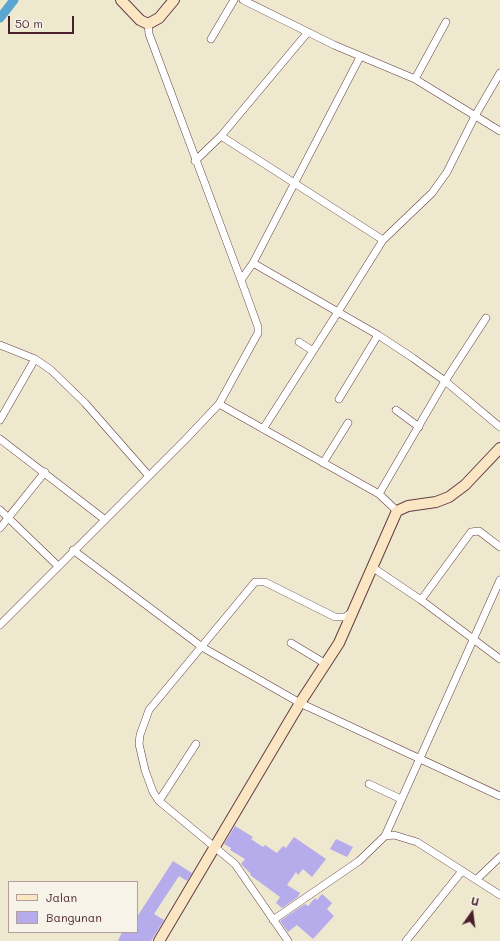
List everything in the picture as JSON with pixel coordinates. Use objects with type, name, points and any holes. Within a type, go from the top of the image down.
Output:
[{"type":"street","points":[[121,0],[140,20],[148,24]]},
{"type":"street","points":[[148,24],[159,18],[174,0]]},
{"type":"street","points":[[211,39],[234,0]]},
{"type":"street","points":[[243,0],[256,3],[308,32],[360,56],[405,74],[500,131]]},
{"type":"street","points":[[414,79],[446,22]]},
{"type":"street","points":[[0,625],[219,404],[258,333],[258,327],[241,280],[195,161],[149,34],[148,24]]},
{"type":"street","points":[[195,161],[221,136],[308,32]]},
{"type":"street","points":[[241,280],[253,263],[360,56]]},
{"type":"street","points":[[263,429],[383,240],[432,193],[446,172],[475,116],[500,73]]},
{"type":"street","points":[[221,136],[295,182],[383,240]]},
{"type":"street","points":[[253,263],[378,335],[445,381],[500,427]]},
{"type":"street","points":[[379,494],[445,381],[486,318]]},
{"type":"street","points":[[339,399],[378,335]]},
{"type":"street","points":[[299,342],[313,351]]},
{"type":"street","points":[[0,345],[35,359],[70,386],[149,476]]},
{"type":"street","points":[[0,420],[35,359]]},
{"type":"street","points":[[219,404],[379,494],[397,511]]},
{"type":"street","points":[[396,410],[419,427]]},
{"type":"street","points":[[323,463],[348,423]]},
{"type":"street","points":[[0,439],[45,472],[104,519]]},
{"type":"street","points":[[159,941],[300,703],[339,643],[397,511],[408,506],[436,502],[449,497],[465,485],[500,448]]},
{"type":"street","points":[[0,528],[45,472]]},
{"type":"street","points":[[0,510],[58,566]]},
{"type":"street","points":[[421,600],[471,532],[479,530],[500,547]]},
{"type":"street","points":[[73,550],[202,647],[300,703],[500,796]]},
{"type":"street","points":[[372,567],[421,600],[500,659]]},
{"type":"street","points":[[273,920],[359,861],[385,836],[500,580]]},
{"type":"street","points":[[288,941],[242,872],[229,858],[214,848],[159,801],[153,792],[145,770],[139,744],[140,735],[149,710],[255,582],[265,582],[335,617],[345,617],[354,611]]},
{"type":"street","points":[[291,643],[326,664]]},
{"type":"street","points":[[159,801],[196,744]]},
{"type":"street","points":[[369,784],[401,798]]},
{"type":"street","points":[[385,836],[394,835],[417,842],[500,895]]},
{"type":"street","points":[[477,879],[500,857]]},
{"type":"street","points":[[406,941],[462,871]]},
{"type":"building","points":[[235,826],[253,837],[251,839],[263,847],[265,845],[277,853],[283,846],[286,848],[294,837],[326,859],[312,877],[303,869],[298,875],[296,872],[287,885],[300,893],[298,897],[282,908],[276,903],[280,897],[250,875],[251,874],[241,864],[245,859],[230,850],[231,848],[224,844]]},
{"type":"building","points":[[336,839],[353,847],[347,857],[330,849]]},
{"type":"building","points":[[173,861],[192,873],[187,881],[179,876],[154,914],[164,920],[151,941],[118,941],[122,933],[138,933],[138,915]]},
{"type":"building","points":[[322,894],[332,903],[327,909],[334,916],[313,939],[297,925],[288,932],[280,921],[305,904],[308,906],[315,898],[317,900]]},
{"type":"waterway","points":[[0,18],[14,0]]}]
